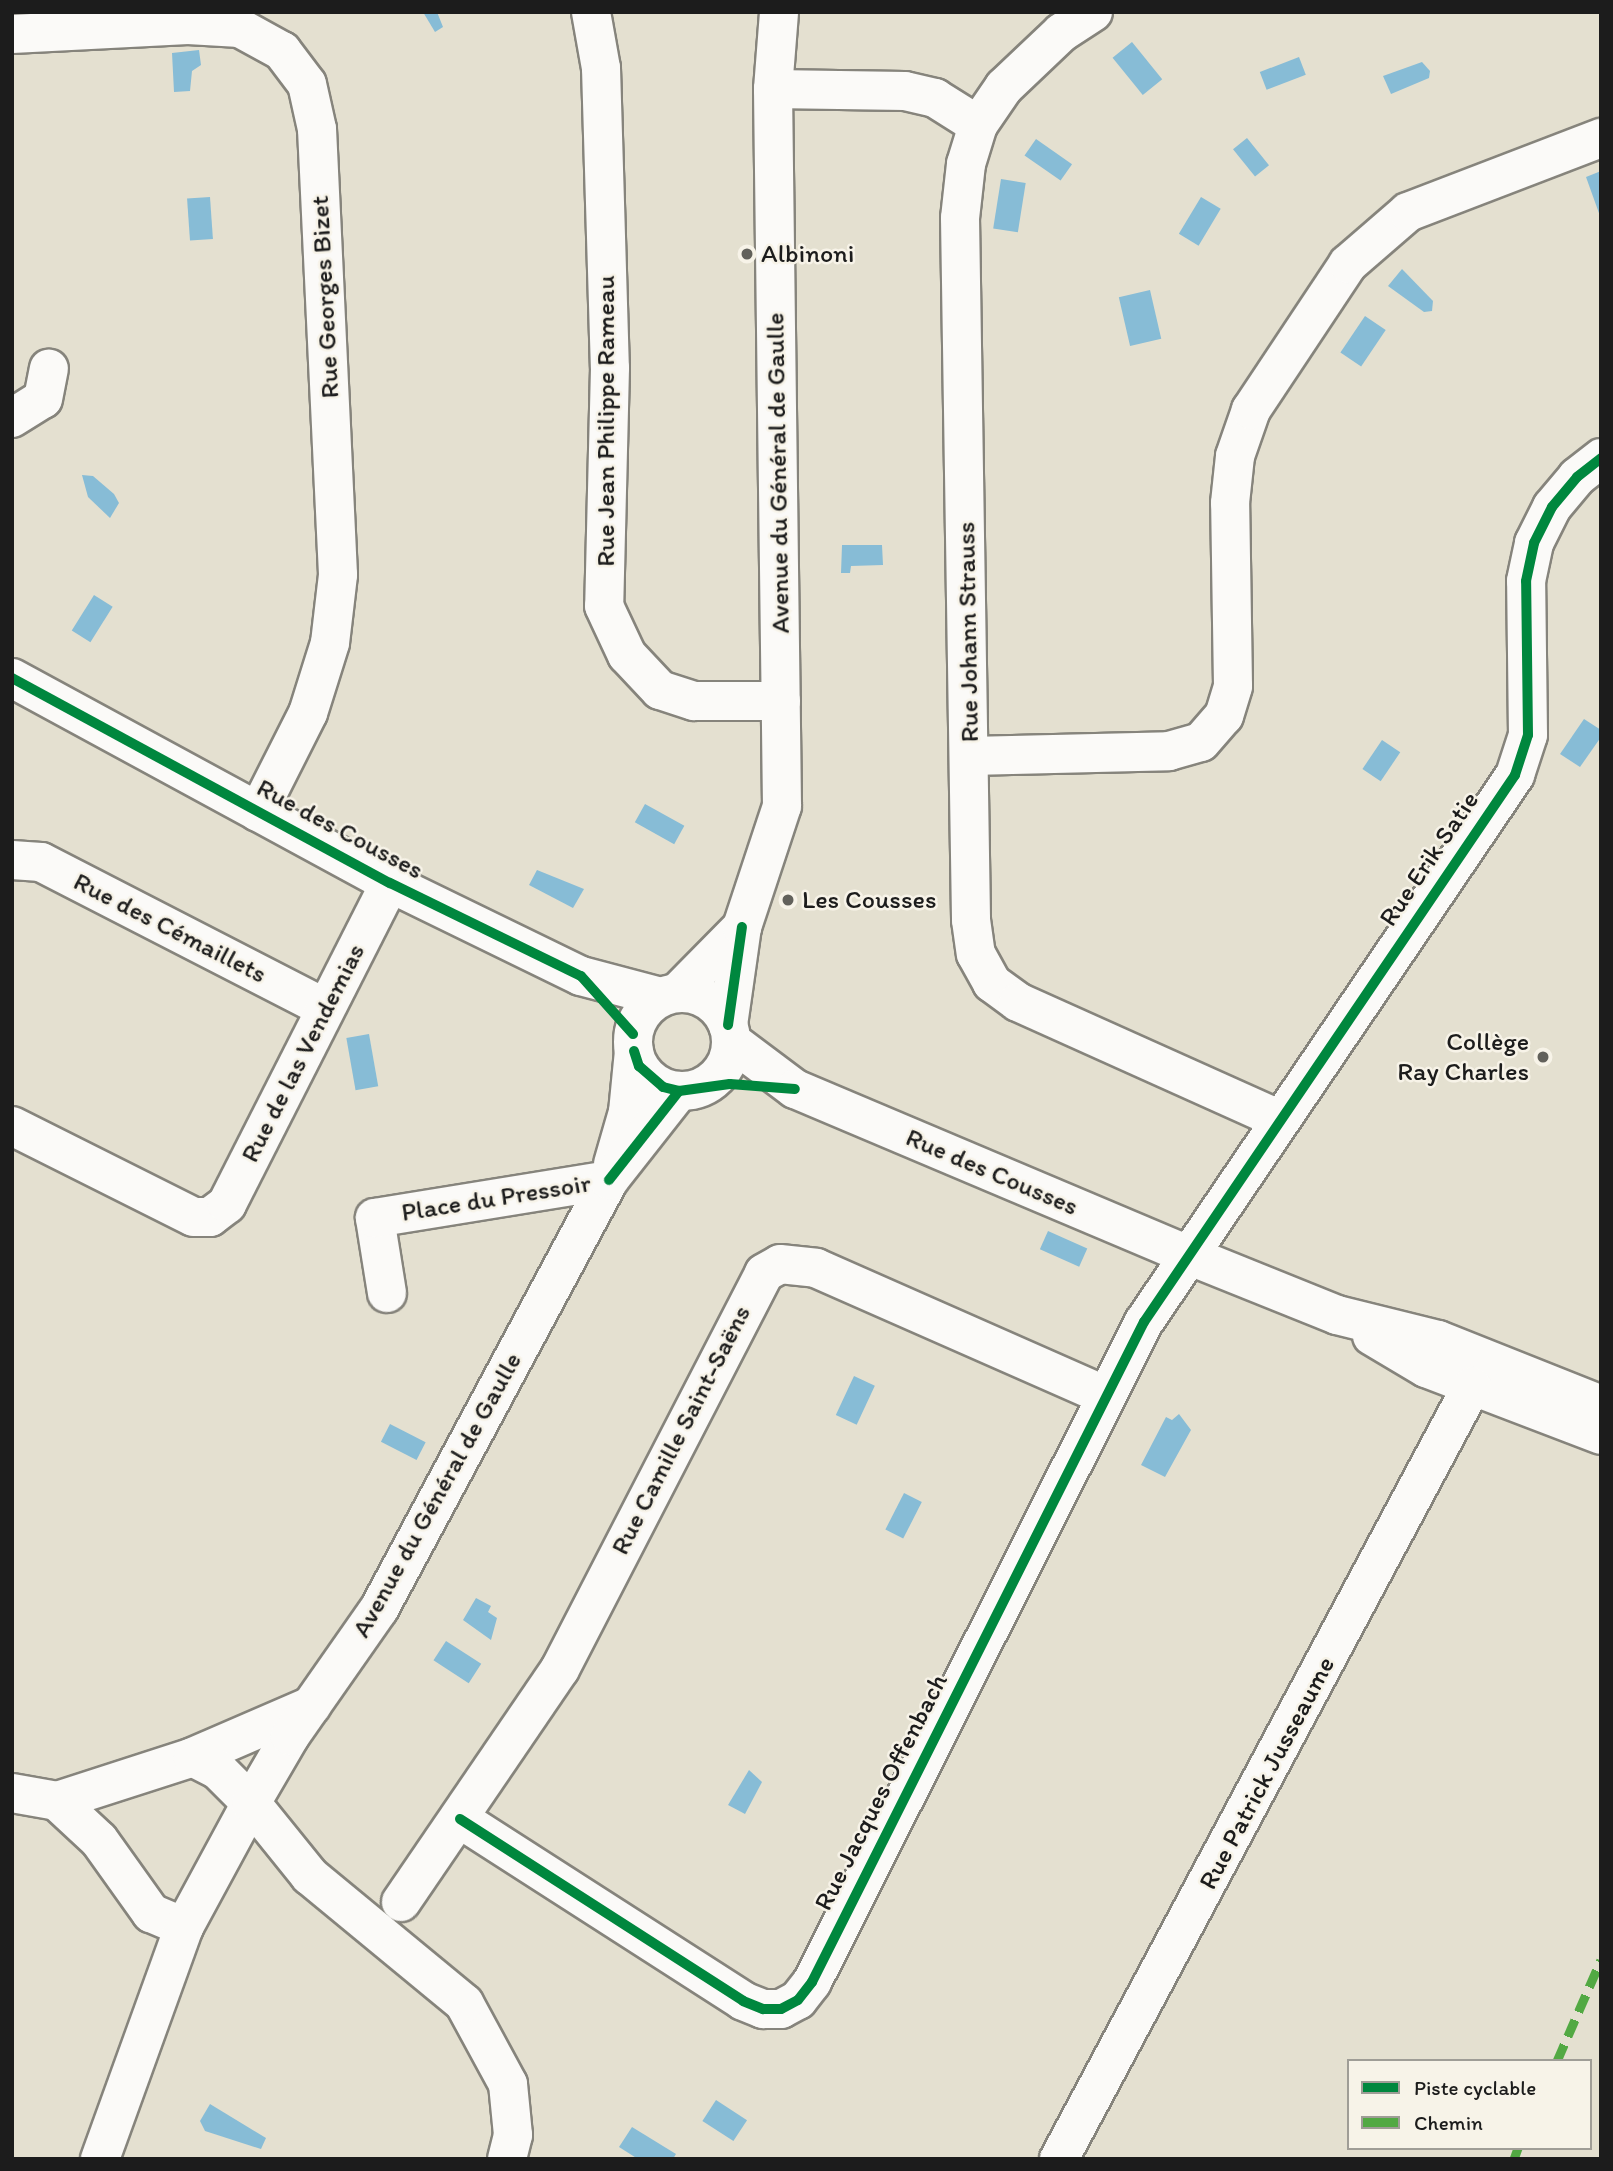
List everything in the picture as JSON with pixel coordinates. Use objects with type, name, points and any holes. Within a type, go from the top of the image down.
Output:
[{"type":"street","name":"Rue Jean Philippe Rameau","points":[[591,12],[601,68],[610,368],[604,606],[627,655],[660,690],[694,701],[781,701]]},
{"type":"street","name":"Avenue du Général de Gaulle","points":[[730,1033],[742,927],[782,806],[773,89],[779,12]]},
{"type":"street","name":"Rue Johann Strauss","points":[[1093,12],[1061,33],[1004,87],[978,125],[966,164],[960,218],[971,920],[976,954],[992,983],[1018,1002],[1278,1119]]},
{"type":"street","name":"Rue Georges Bizet","points":[[12,34],[188,25],[240,28],[282,51],[307,84],[317,130],[338,575],[330,643],[308,713],[258,812]]},
{"type":"street","points":[[773,89],[905,91],[935,98],[978,125]]},
{"type":"street","points":[[970,756],[1170,751],[1200,742],[1224,716],[1233,686],[1230,503],[1235,456],[1259,399],[1348,264],[1408,212],[1601,138]]},
{"type":"street","points":[[12,418],[43,399],[49,369]]},
{"type":"street","name":"Rue Erik Satie","points":[[1188,1255],[1514,775],[1528,735],[1526,581],[1534,543],[1552,507],[1577,477],[1601,458]]},
{"type":"street","name":"Rue des Cousses","points":[[12,678],[94,719],[390,883],[581,976],[669,995]]},
{"type":"street","name":"Rue des Cémaillets","points":[[12,860],[41,862],[324,1008]]},
{"type":"street","name":"Rue de las Vendemias","points":[[12,1126],[194,1217],[211,1217],[227,1204],[324,1008],[390,883]]},
{"type":"street","name":"Avenue du Général de Gaulle","points":[[669,995],[742,927]]},
{"type":"street","name":"Rue des Cousses","points":[[581,976],[634,1043]]},
{"type":"street","points":[[669,995],[708,1000],[730,1033],[723,1069],[690,1089],[649,1079],[634,1043],[648,1006],[669,995]]},
{"type":"street","name":"Rue des Cousses","points":[[730,1033],[795,1089],[1337,1315]]},
{"type":"street","name":"Avenue du Général de Gaulle","points":[[100,2159],[184,1927],[251,1803],[311,1706],[379,1609],[609,1180],[628,1112],[634,1043]]},
{"type":"street","name":"Rue des Cousses","points":[[690,1089],[730,1084],[795,1089]]},
{"type":"street","name":"Avenue du Général de Gaulle","points":[[609,1180],[690,1089]]},
{"type":"street","name":"Place du Pressoir","points":[[387,1293],[375,1218],[609,1180]]},
{"type":"street","name":"Rue Jacques Offenbach","points":[[460,1819],[743,2001],[763,2010],[781,2008],[798,2000],[812,1982],[1144,1322],[1188,1255]]},
{"type":"street","name":"Rue Camille Saint-Saëns","points":[[401,1902],[560,1669],[764,1273],[780,1264],[817,1268],[1106,1396]]},
{"type":"street","points":[[1337,1315],[1426,1368],[1601,1435]]},
{"type":"street","points":[[1337,1315],[1438,1340],[1601,1405]]},
{"type":"street","name":"Rue Patrick Jusseaume","points":[[1059,2159],[1472,1386]]},
{"type":"street","points":[[12,1793],[57,1801],[193,1757],[311,1706]]},
{"type":"street","points":[[193,1757],[218,1770],[251,1803],[310,1876],[464,2003],[508,2084],[513,2135],[508,2159]]},
{"type":"street","points":[[57,1801],[99,1840],[151,1913],[184,1927]]},
{"type":"water","points":[[423,12],[437,12],[443,27],[435,32]]},
{"type":"water","points":[[1132,42],[1162,79],[1143,95],[1113,58]]},
{"type":"water","points":[[199,50],[201,65],[192,71],[190,91],[174,92],[172,53]]},
{"type":"water","points":[[1299,57],[1306,75],[1267,90],[1260,72]]},
{"type":"water","points":[[1422,62],[1430,71],[1429,78],[1391,94],[1383,76]]},
{"type":"water","points":[[1247,138],[1269,165],[1255,177],[1233,149]]},
{"type":"water","points":[[1036,139],[1072,164],[1061,181],[1025,155]]},
{"type":"water","points":[[1601,171],[1601,216],[1600,216],[1586,177]]},
{"type":"water","points":[[1001,179],[1026,183],[1018,232],[993,228]]},
{"type":"water","points":[[210,197],[213,239],[190,241],[187,199]]},
{"type":"water","points":[[1201,197],[1221,209],[1199,246],[1179,234]]},
{"type":"water","points":[[1402,269],[1433,301],[1432,311],[1424,312],[1388,286]]},
{"type":"water","points":[[1150,290],[1161,339],[1130,346],[1119,297]]},
{"type":"water","points":[[1365,316],[1386,330],[1361,366],[1340,352]]},
{"type":"water","points":[[82,475],[93,476],[114,494],[119,503],[110,518],[88,497]]},
{"type":"water","points":[[842,545],[882,545],[883,565],[851,566],[850,573],[841,573]]},
{"type":"water","points":[[94,595],[113,607],[90,642],[72,631]]},
{"type":"water","points":[[1584,719],[1601,730],[1601,737],[1580,767],[1560,754]]},
{"type":"water","points":[[1382,740],[1400,752],[1381,781],[1362,769]]},
{"type":"water","points":[[645,804],[684,826],[674,844],[635,822]]},
{"type":"water","points":[[537,870],[584,889],[573,908],[529,885]]},
{"type":"water","points":[[369,1034],[378,1086],[356,1090],[346,1038]]},
{"type":"water","points":[[1048,1231],[1087,1248],[1079,1267],[1040,1249]]},
{"type":"water","points":[[854,1376],[875,1386],[857,1425],[836,1415]]},
{"type":"water","points":[[1179,1414],[1191,1430],[1165,1477],[1141,1465],[1166,1417],[1172,1420]]},
{"type":"water","points":[[390,1424],[426,1442],[417,1460],[381,1442]]},
{"type":"water","points":[[904,1493],[922,1502],[903,1539],[885,1530]]},
{"type":"water","points":[[476,1598],[491,1606],[488,1612],[497,1618],[491,1640],[463,1620]]},
{"type":"water","points":[[446,1641],[481,1664],[469,1683],[433,1660]]},
{"type":"water","points":[[749,1770],[762,1782],[745,1814],[728,1805]]},
{"type":"water","points":[[716,2100],[747,2120],[733,2141],[702,2121]]},
{"type":"water","points":[[210,2104],[266,2138],[261,2149],[205,2131],[200,2121]]},
{"type":"water","points":[[632,2127],[676,2154],[673,2159],[638,2159],[619,2147]]},
{"type":"marked path","points":[[1558,2059],[1601,1960]]},
{"type":"marked path","points":[[1514,2159],[1517,2150]]},
{"type":"cycle path","points":[[460,1819],[743,2001],[763,2009],[781,2009],[798,2000],[812,1982],[1144,1322],[1515,775],[1528,735],[1526,581],[1534,543],[1552,507],[1577,477],[1601,458]]},
{"type":"cycle path","points":[[12,678],[390,883],[581,976],[633,1034]]},
{"type":"cycle path","points":[[728,1025],[742,927]]},
{"type":"cycle path","points":[[634,1051],[639,1066],[663,1087],[679,1091],[730,1084],[795,1089]]},
{"type":"cycle path","points":[[609,1180],[679,1091]]},
{"type":"place","name":"Albinoni","points":[[747,254]]},
{"type":"place","name":"Les Cousses","points":[[788,900]]},
{"type":"place","name":"Collège Ray Charles","points":[[1543,1057]]}]
